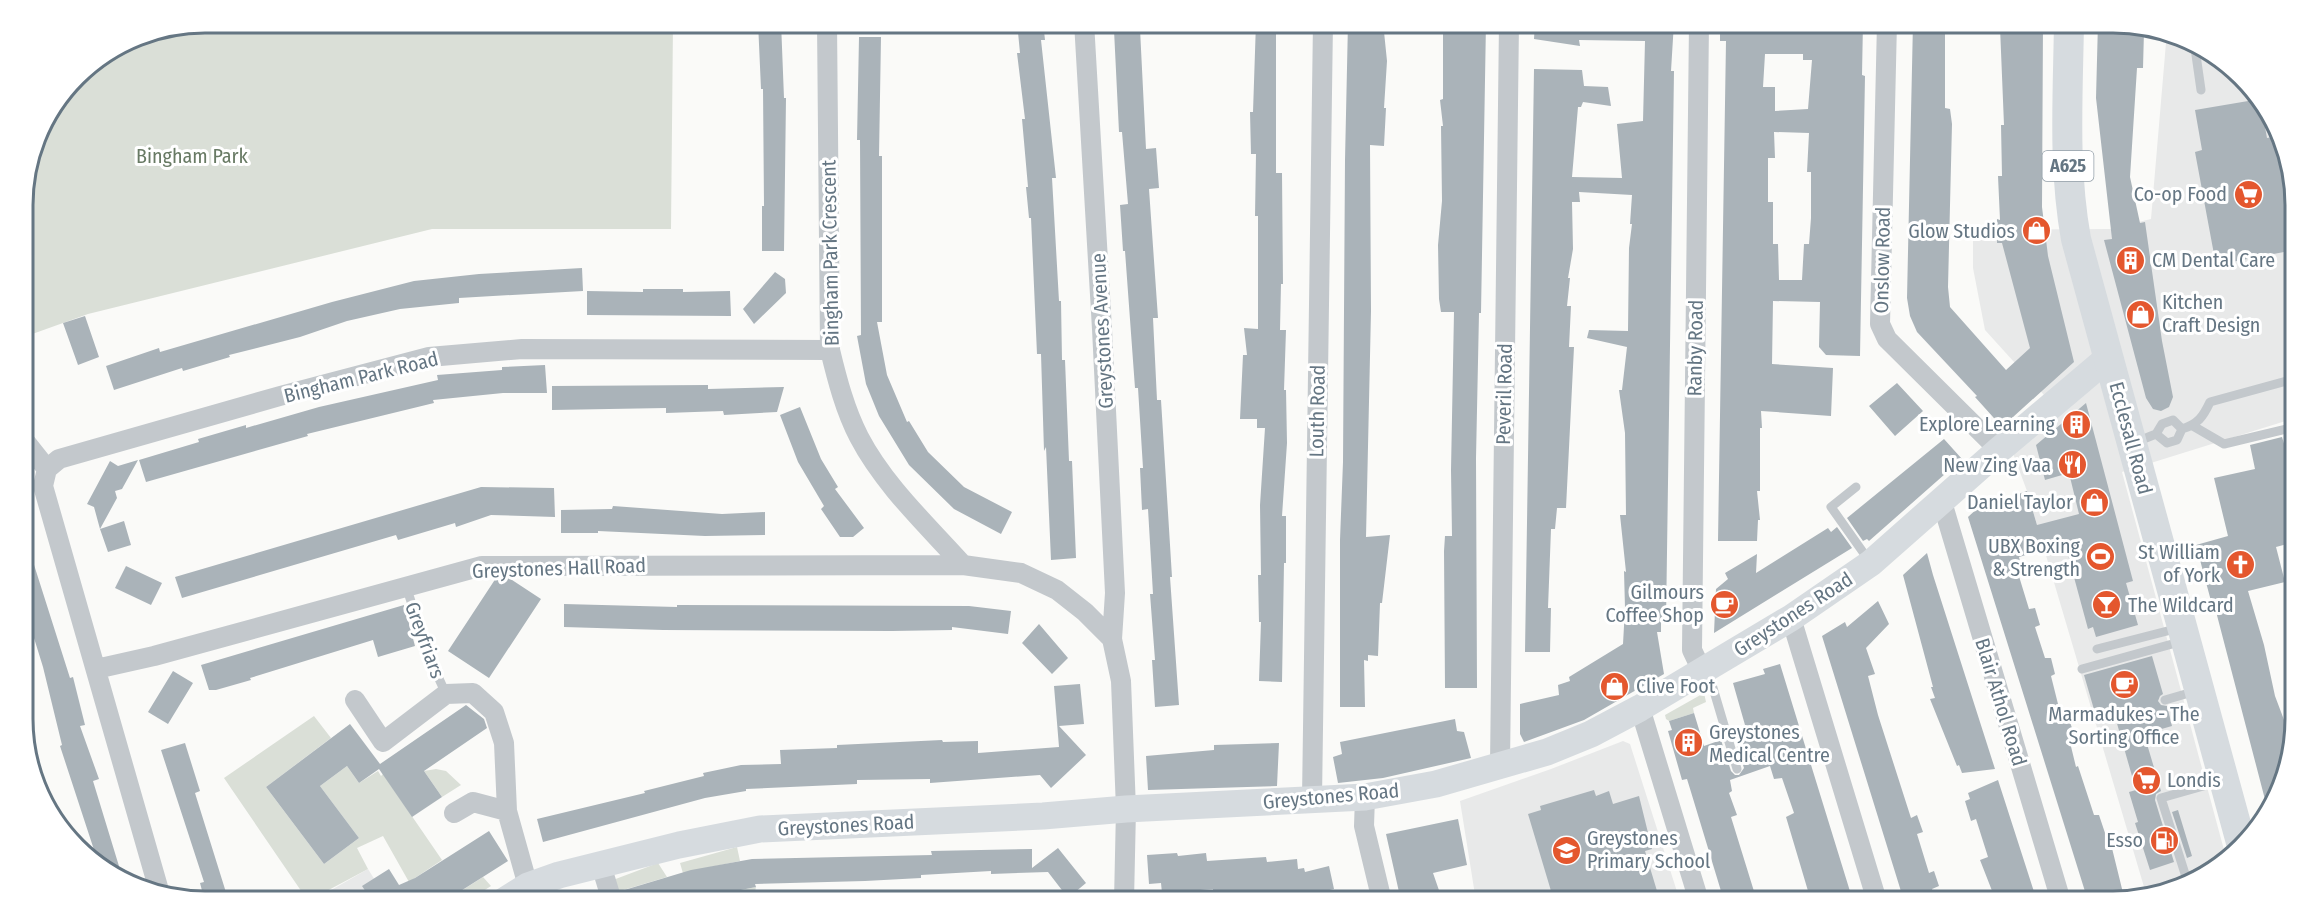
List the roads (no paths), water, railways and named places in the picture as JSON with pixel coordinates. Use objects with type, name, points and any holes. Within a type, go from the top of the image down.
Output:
[{"type":"main road","name":"Ecclesall Road","points":[[2069,33],[2067,142],[2070,202],[2076,239],[2109,357],[2144,438],[2183,634],[2239,836]]},
{"type":"street","name":"Bingham Park Crescent","points":[[827,33],[830,350],[840,388],[859,437],[887,480],[963,565]]},
{"type":"street","name":"Greystones Avenue","points":[[1085,33],[1115,593],[1112,639]]},
{"type":"street","name":"Louth Road","points":[[1312,799],[1323,33]]},
{"type":"street","name":"Peveril Road","points":[[1500,765],[1509,33]]},
{"type":"street","name":"Ranby Road","points":[[1699,33],[1692,650],[1705,670]]},
{"type":"street","name":"Onslow Road","points":[[1887,33],[1880,324],[1887,339],[1999,450]]},
{"type":"street","name":"Bingham Park Road","points":[[47,469],[59,459],[279,396],[429,357],[522,349],[830,350]]},
{"type":"street","name":"Greystones Road","points":[[520,891],[528,886],[601,865],[679,845],[760,829],[1043,816],[1126,809],[1365,797],[1436,784],[1547,752],[1581,738],[1640,708],[1791,618],[1871,563],[2109,357]]},
{"type":"street","points":[[33,451],[47,469],[43,486],[157,884]]},
{"type":"street","name":"Blair Athol Road","points":[[1942,502],[2058,891]]},
{"type":"street","points":[[963,565],[1021,573],[1057,590],[1085,612],[1112,639],[1121,681],[1126,809],[1124,891]]},
{"type":"street","name":"Greystones Hall Road","points":[[96,669],[154,656],[482,566],[963,565]]},
{"type":"street","points":[[1791,618],[1873,891]]},
{"type":"street","name":"Greyfriars","points":[[355,700],[383,742],[446,694],[473,693],[494,712],[504,743],[507,811],[528,886]]},
{"type":"street","points":[[1640,708],[1696,891]]},
{"type":"street","points":[[1365,797],[1364,826],[1380,891]]},
{"type":"street","points":[[454,813],[473,802],[507,811]]},
{"type":"street","points":[[601,865],[609,891]]},
{"type":"lane","points":[[2196,55],[2201,90]]},
{"type":"lane","points":[[2182,429],[2193,426],[2203,418],[2210,402],[2285,382]]},
{"type":"lane","points":[[2144,438],[2162,424],[2173,420],[2182,429]]},
{"type":"lane","points":[[2193,426],[2224,444],[2285,429]]},
{"type":"lane","points":[[2144,438],[2167,443],[2177,440],[2182,429]]},
{"type":"lane","points":[[1856,487],[1831,507],[1871,563]]},
{"type":"lane","name":"Greyfriars","points":[[406,585],[429,657],[446,694]]},
{"type":"lane","points":[[2097,649],[2183,634]]},
{"type":"lane","points":[[2082,669],[2183,634]]},
{"type":"lane","points":[[1705,670],[1737,769]]},
{"type":"lane","points":[[2165,700],[2198,690]]},
{"type":"lane","points":[[2185,875],[2162,798],[2222,781]]},
{"type":"place","name":"Co-op Food","points":[[2248,194]]},
{"type":"place","name":"Glow Studios","points":[[2036,231]]},
{"type":"place","name":"CM Dental Care","points":[[2131,260]]},
{"type":"place","name":"Kitchen Craft Design","points":[[2141,314]]},
{"type":"place","name":"Explore Learning","points":[[2076,424]]},
{"type":"place","name":"New Zing Vaa","points":[[2072,465]]},
{"type":"place","name":"Daniel Taylor","points":[[2094,502]]},
{"type":"place","name":"UBX Boxing & Strength","points":[[2101,557]]},
{"type":"place","name":"St William of York","points":[[2241,564]]},
{"type":"place","name":"Gilmours Coffee Shop","points":[[1725,604]]},
{"type":"place","name":"The Wildcard","points":[[2107,605]]},
{"type":"place","name":"Marmadukes - The Sorting Office","points":[[2124,684]]},
{"type":"place","name":"Clive Foot","points":[[1615,686]]},
{"type":"place","name":"Greystones Medical Centre","points":[[1688,743]]},
{"type":"place","name":"Londis","points":[[2146,780]]},
{"type":"place","name":"Esso","points":[[2164,840]]},
{"type":"place","name":"Greystones Primary School","points":[[1566,850]]},
{"type":"park label","name":"Bingham Park","points":[[192,156]]}]
